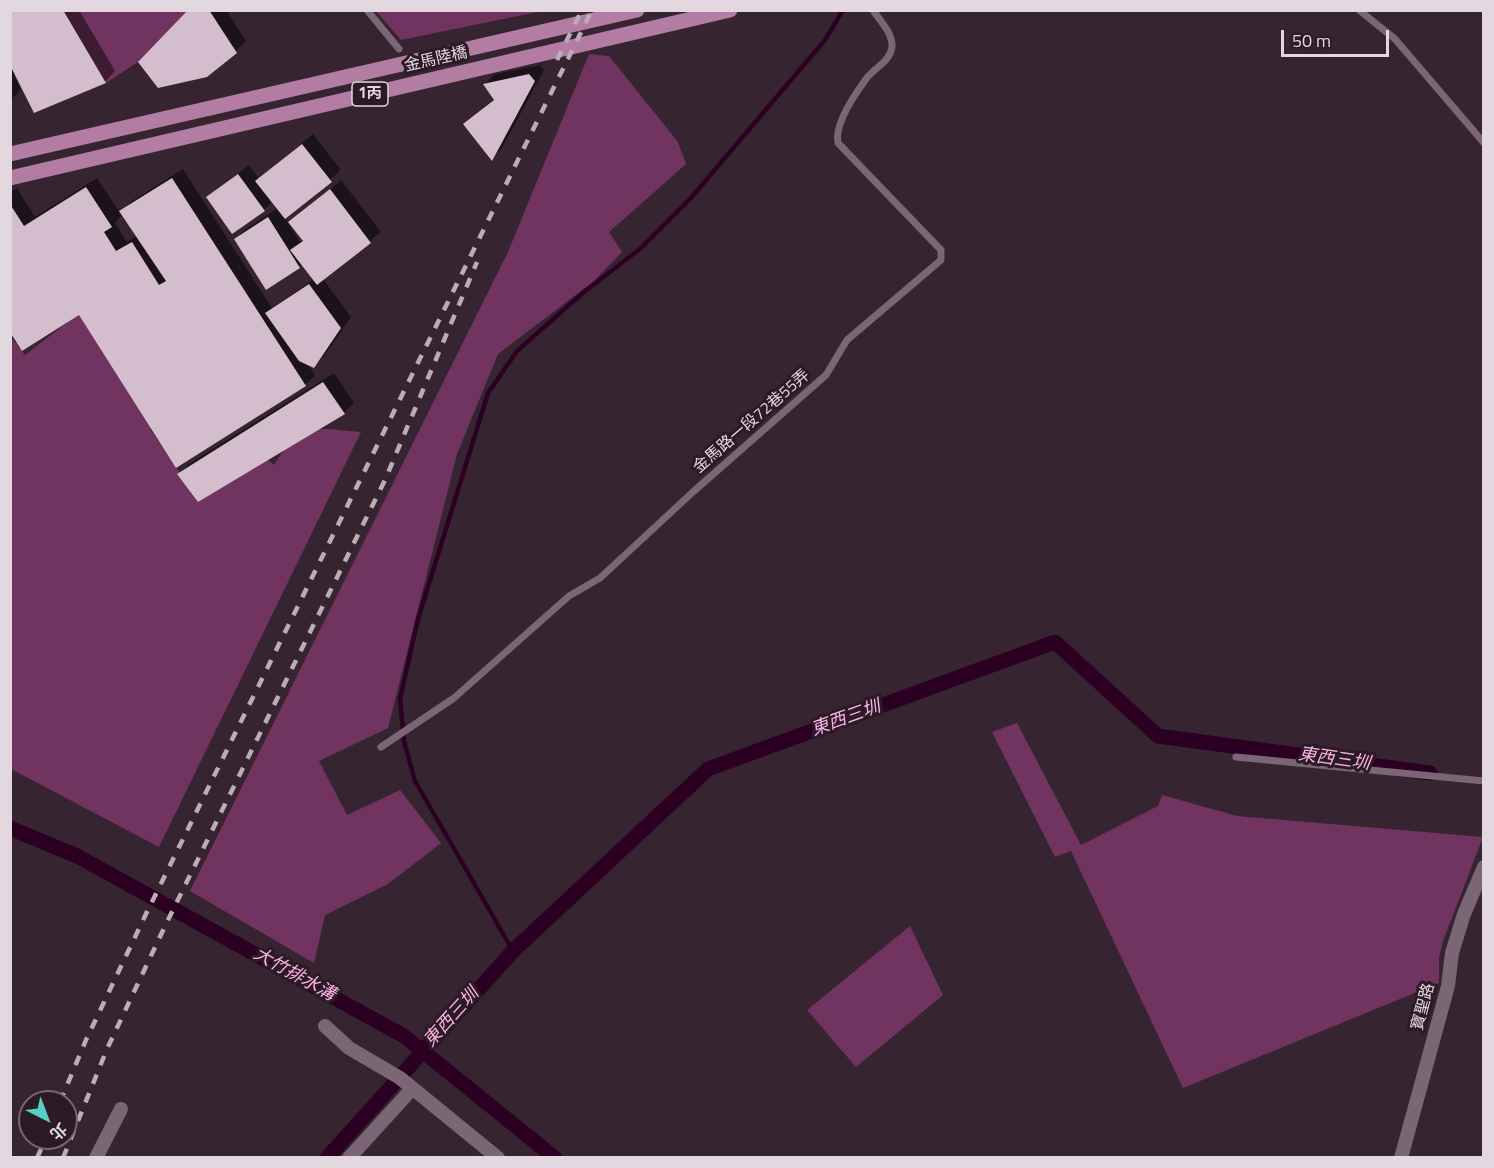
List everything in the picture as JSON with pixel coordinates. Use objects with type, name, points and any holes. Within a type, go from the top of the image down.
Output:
[{"type":"main road","name":"金馬陸橋","points":[[10,154],[638,10]]},
{"type":"main road","name":"金馬陸橋","points":[[10,178],[730,10]]},
{"type":"street","name":"寶聖路","points":[[1401,1158],[1448,986],[1452,953],[1464,914],[1484,867]]},
{"type":"street","points":[[325,1026],[349,1048],[400,1078],[411,1090],[498,1158]]},
{"type":"street","points":[[349,1158],[411,1090]]},
{"type":"street","points":[[96,1158],[121,1109]]},
{"type":"lane","points":[[367,10],[399,49]]},
{"type":"lane","name":"金馬路一段72巷55弄","points":[[381,747],[454,698],[569,596],[600,578],[693,491],[826,375],[847,340],[941,260],[941,250],[838,142],[837,131],[867,78],[889,57],[892,45],[889,33],[873,10]]},
{"type":"lane","points":[[1359,10],[1395,39],[1484,143]]},
{"type":"lane","points":[[1236,757],[1484,781]]},
{"type":"shaded area","points":[[63,11],[188,11],[138,62],[106,83]]},
{"type":"shaded area","points":[[376,11],[542,11],[401,40]]},
{"type":"shaded area","points":[[589,54],[609,56],[678,142],[686,164],[609,232],[622,252],[594,281],[498,354],[457,454],[388,728],[319,761],[347,815],[400,790],[441,843],[388,884],[325,915],[314,963],[190,891],[508,252]]},
{"type":"shaded area","points":[[86,308],[156,413],[150,429],[187,483],[266,458],[274,465],[293,441],[310,430],[331,429],[361,432],[159,847],[11,769],[10,336],[25,355]]},
{"type":"shaded area","points":[[1017,723],[1081,845],[1158,806],[1162,795],[1237,816],[1483,837],[1443,941],[1439,958],[1439,983],[1183,1088],[1071,851],[1055,857],[992,732]]},
{"type":"shaded area","points":[[910,926],[943,995],[856,1067],[807,1010]]},
{"type":"building","points":[[10,10],[63,10],[106,83],[34,113],[10,65]]},
{"type":"building","points":[[188,10],[209,10],[237,53],[207,77],[158,88],[138,62]]},
{"type":"building","points":[[529,74],[535,81],[492,161],[463,124],[494,100],[483,84]]},
{"type":"building","points":[[302,144],[332,182],[285,219],[255,181]]},
{"type":"building","points":[[238,174],[265,211],[232,234],[206,197]]},
{"type":"building","points":[[172,178],[306,386],[176,468],[79,315],[22,351],[10,332],[10,204],[24,226],[86,187],[112,227],[104,232],[116,251],[132,242],[159,285],[166,281],[119,211]]},
{"type":"building","points":[[330,189],[371,243],[317,285],[290,250],[303,241],[288,222]]},
{"type":"building","points":[[268,217],[300,268],[266,290],[234,239]]},
{"type":"building","points":[[309,284],[341,328],[314,368],[299,361],[265,313]]},
{"type":"building","points":[[323,382],[345,414],[198,502],[177,474]]},
{"type":"waterway","points":[[513,951],[415,781],[404,741],[400,699],[418,619],[488,393],[517,351],[584,292],[641,248],[690,199],[825,40],[843,10]]},
{"type":"waterway","name":"東西三圳","points":[[327,1158],[513,951],[708,769],[1055,642],[1158,736],[1430,773]]},
{"type":"waterway","name":"大竹排水溝","points":[[10,828],[77,856],[404,1036],[555,1158]]},
{"type":"railway","points":[[557,60],[582,10]]},
{"type":"railway","points":[[65,1090],[86,1040],[145,916],[592,10]]},
{"type":"railway","points":[[63,1158],[107,1049],[166,924],[385,480],[477,262]]},
{"type":"railway","points":[[37,1158],[41,1150]]}]
